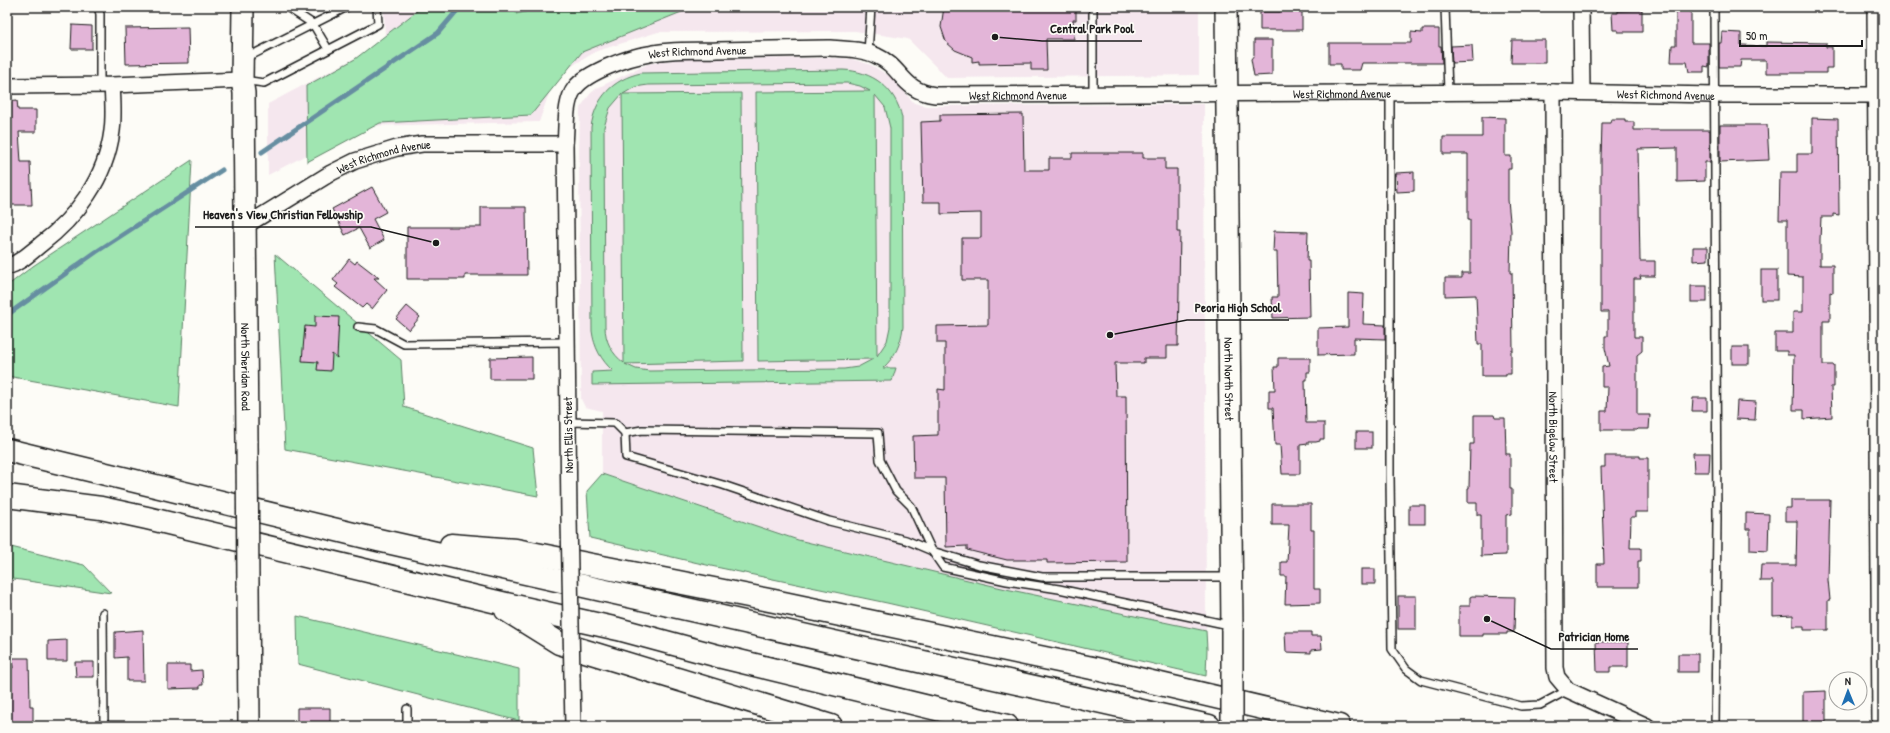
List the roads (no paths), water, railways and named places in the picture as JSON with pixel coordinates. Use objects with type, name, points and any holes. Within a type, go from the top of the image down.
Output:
[{"type":"highway","points":[[7,450],[378,540],[1209,726]]},
{"type":"highway","points":[[7,496],[101,508],[139,516],[493,601],[618,629],[718,656],[1007,726]]},
{"type":"highway","points":[[378,540],[516,550],[1092,668],[1339,726]]},
{"type":"highway","points":[[493,601],[559,643],[831,726]]},
{"type":"street","name":"North Sheridan Road","points":[[243,7],[249,726]]},
{"type":"street","name":"North North Street","points":[[1226,7],[1232,726]]},
{"type":"street","points":[[1581,7],[1582,92]]},
{"type":"street","points":[[1875,7],[1879,95],[1880,726]]},
{"type":"street","name":"West Richmond Avenue","points":[[245,226],[288,198],[331,173],[355,161],[397,148],[422,144],[565,144],[569,103],[575,88],[591,76],[614,64],[648,54],[675,51],[830,48],[868,53],[877,56],[888,63],[908,84],[918,91],[926,94],[1582,92],[1715,95],[1879,95]]},
{"type":"street","points":[[7,86],[106,85],[243,70]]},
{"type":"street","points":[[7,267],[21,260],[56,232],[80,207],[92,190],[101,170],[110,141],[113,121],[106,85]]},
{"type":"street","name":"North Bigelow Street","points":[[1553,92],[1554,648],[1557,677],[1568,690]]},
{"type":"street","name":"North Ellis Street","points":[[565,144],[573,726]]},
{"type":"street","points":[[1568,690],[1647,726]]},
{"type":"lane","points":[[98,7],[100,14],[106,85]]},
{"type":"lane","points":[[287,7],[313,24],[328,49]]},
{"type":"lane","points":[[347,7],[313,24],[243,70],[264,82],[378,24],[377,7]]},
{"type":"lane","points":[[868,53],[871,7]]},
{"type":"lane","points":[[1093,7],[1093,93]]},
{"type":"lane","points":[[1445,7],[1448,92]]},
{"type":"lane","points":[[1714,7],[1717,510],[1715,726]]},
{"type":"lane","points":[[1390,92],[1390,459],[1392,649],[1406,670],[1421,680],[1520,706],[1540,705],[1568,690]]},
{"type":"lane","points":[[358,328],[376,328],[404,344],[568,342]]},
{"type":"lane","points":[[568,422],[614,423],[625,433],[626,457],[723,485],[829,521],[906,540],[932,551],[978,565],[1042,577],[1231,577]]},
{"type":"lane","points":[[625,433],[642,430],[878,433],[880,460],[896,491],[911,506],[932,551],[943,567],[1007,581],[1059,589],[1232,628]]},
{"type":"lane","points":[[103,613],[104,726]]},
{"type":"lane","points":[[407,709],[407,726]]},
{"type":"waterway","points":[[262,152],[438,33],[460,7]]},
{"type":"waterway","points":[[7,315],[96,252],[222,170]]},
{"type":"place","name":"Central Park Pool","points":[[995,37]]},
{"type":"place","name":"Heaven's View Christian Fellowship","points":[[436,243]]},
{"type":"place","name":"Peoria High School","points":[[1110,335]]},
{"type":"place","name":"Patrician Home","points":[[1487,619]]}]
